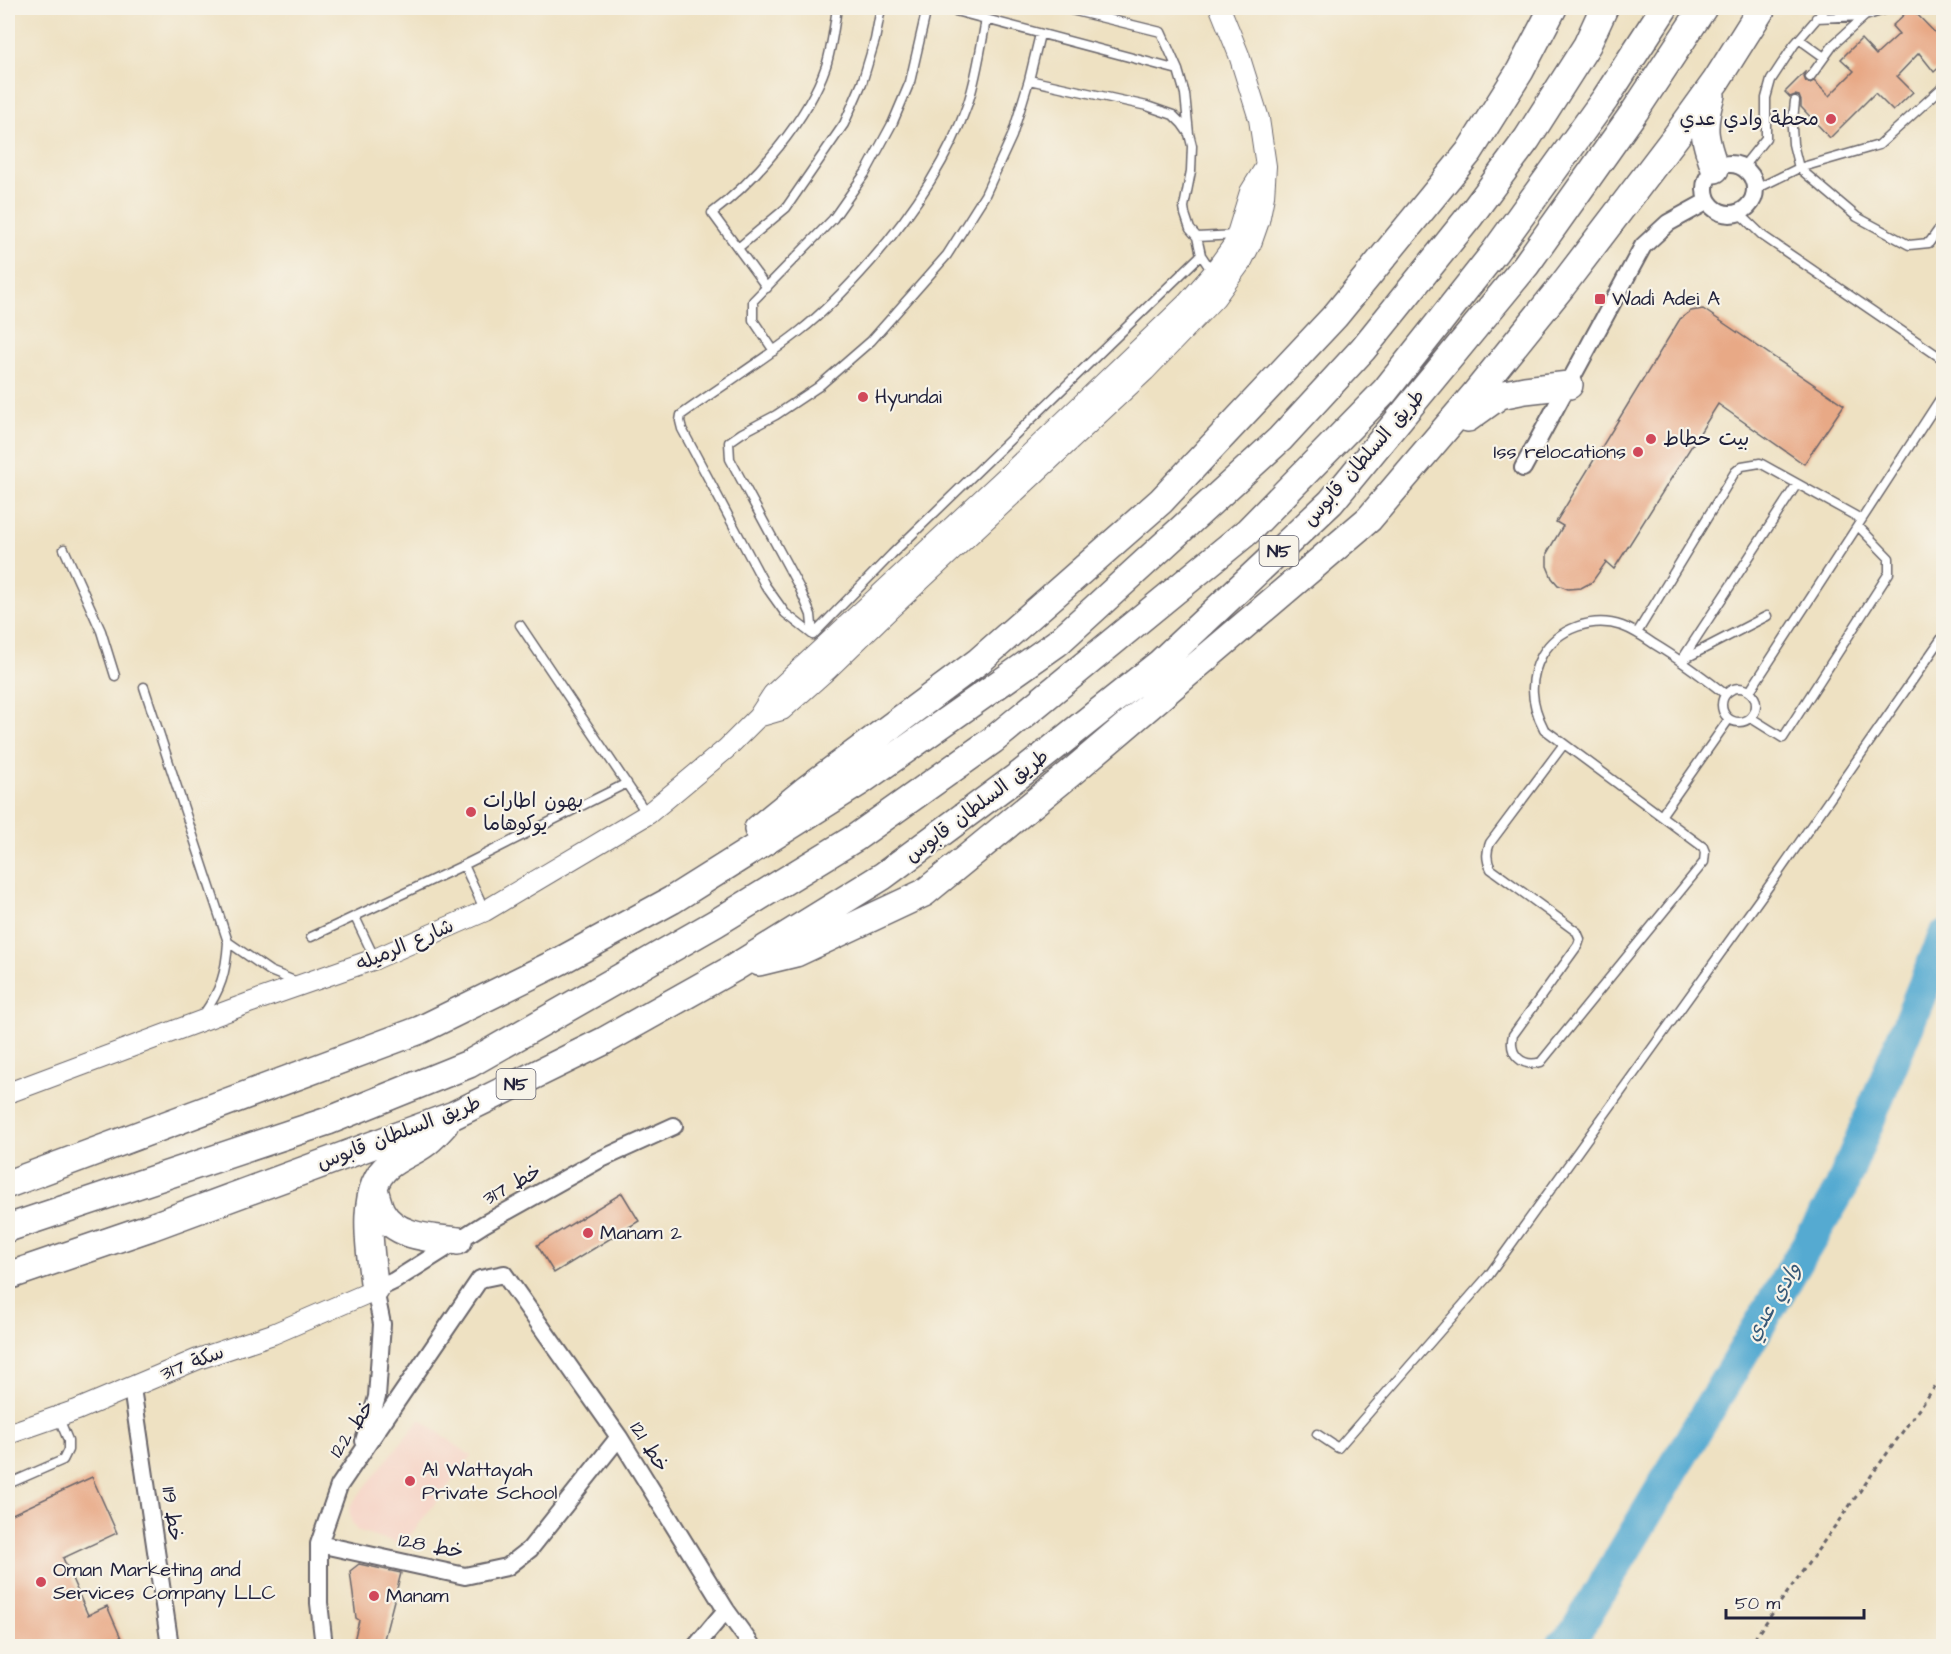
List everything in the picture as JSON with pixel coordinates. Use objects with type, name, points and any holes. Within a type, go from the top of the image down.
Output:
[{"type":"highway","points":[[672,900],[807,789],[979,661],[1161,501],[1335,316],[1469,152],[1520,71],[1553,8]]},
{"type":"highway","points":[[14,1180],[420,1030],[560,961],[672,900],[861,781],[1057,643],[1280,439],[1363,349],[1470,216],[1527,140],[1587,45],[1604,8]]},
{"type":"highway","points":[[1587,45],[1622,8]]},
{"type":"highway","name":"طريق السلطان قابوس","points":[[8,1228],[328,1121],[469,1064],[716,923],[855,838],[993,741],[1248,531],[1385,391],[1494,253],[1605,99],[1664,8]]},
{"type":"highway","points":[[734,968],[796,953],[924,893],[1073,771],[1369,519],[1475,394],[1562,286],[1716,81],[1762,8]]},
{"type":"highway","name":"طريق السلطان قابوس","points":[[8,1276],[186,1214],[454,1114],[604,1041],[734,968],[883,876],[1022,773],[1160,663],[1331,502],[1526,265],[1635,111],[1702,9]]},
{"type":"highway","points":[[1715,169],[1705,145],[1704,123],[1716,81]]},
{"type":"highway","points":[[1425,453],[1473,413],[1500,395],[1569,385]]},
{"type":"highway","points":[[375,1290],[369,1213],[373,1186],[387,1166],[426,1143],[454,1114]]},
{"type":"highway","points":[[373,1186],[382,1212],[391,1224],[409,1233],[458,1241]]},
{"type":"street","points":[[758,717],[782,710],[827,670],[1145,371],[1215,298],[1242,261],[1259,220],[1264,196],[1266,166],[1259,119],[1239,55],[1220,8]]},
{"type":"street","points":[[1731,164],[1742,168],[1752,180],[1754,190],[1751,201],[1743,210],[1723,213],[1708,201],[1705,187],[1710,174],[1720,166],[1731,164]]},
{"type":"street","points":[[758,717],[773,694],[818,641],[1102,386],[1187,303],[1213,273],[1238,235],[1250,192],[1266,166]]},
{"type":"street","points":[[1523,468],[1643,246],[1668,223],[1708,201]]},
{"type":"street","points":[[1172,342],[1212,285],[1213,273]]},
{"type":"street","name":"شارع الرميله","points":[[8,1093],[375,959],[485,911],[648,814],[726,749],[758,717]]},
{"type":"street","name":"خط 317","points":[[375,1290],[597,1161],[674,1126]]},
{"type":"street","name":"خط 121","points":[[504,1274],[619,1437],[726,1610],[752,1647]]},
{"type":"street","name":"خط 122","points":[[324,1647],[319,1603],[319,1544],[339,1486],[480,1279],[504,1274]]},
{"type":"street","points":[[359,1456],[377,1397],[382,1324],[375,1290]]},
{"type":"street","name":"سكة 317","points":[[8,1434],[132,1388],[198,1359],[273,1334],[375,1290]]},
{"type":"street","name":"خط 119","points":[[132,1388],[170,1647]]},
{"type":"street","name":"خط 128","points":[[319,1544],[465,1576],[507,1567],[530,1549],[619,1437]]},
{"type":"street","points":[[696,1647],[726,1610]]},
{"type":"lane","points":[[767,288],[712,213],[729,201],[761,169],[803,113],[826,66],[837,8]]},
{"type":"lane","points":[[738,248],[786,207],[843,124],[862,83],[875,40],[881,8]]},
{"type":"lane","points":[[774,351],[753,320],[753,301],[833,219],[866,172],[893,122],[910,82],[927,8]]},
{"type":"lane","points":[[944,8],[1178,70]]},
{"type":"lane","points":[[1063,8],[1161,32],[1178,70],[1185,94],[1192,146],[1184,207],[1187,222],[1197,237],[1201,255],[1213,273]]},
{"type":"lane","points":[[1742,168],[1766,138],[1766,98],[1771,80],[1799,39],[1826,8]]},
{"type":"lane","points":[[1816,18],[1865,16],[1890,8]]},
{"type":"lane","points":[[1810,76],[1834,44],[1865,16]]},
{"type":"lane","points":[[818,641],[785,613],[765,585],[682,429],[681,415],[774,351],[840,296],[898,230],[930,184],[968,103],[986,19]]},
{"type":"lane","points":[[818,641],[811,615],[800,589],[730,459],[729,442],[818,387],[871,341],[947,255],[985,195],[1012,136],[1040,34]]},
{"type":"lane","points":[[1799,39],[1824,57]]},
{"type":"lane","points":[[1029,80],[1147,106],[1173,115],[1189,134]]},
{"type":"lane","points":[[1754,190],[1799,168],[1879,145],[1944,86]]},
{"type":"lane","points":[[1795,101],[1792,128],[1799,168],[1857,217],[1909,244],[1929,243],[1944,222]]},
{"type":"lane","points":[[1738,212],[1763,236],[1944,360]]},
{"type":"lane","points":[[1197,237],[1238,235]]},
{"type":"lane","points":[[818,641],[892,554],[1201,255]]},
{"type":"lane","points":[[1750,691],[1944,393]]},
{"type":"lane","points":[[1637,633],[1735,472],[1742,466],[1760,463],[1859,522],[1889,558],[1889,573],[1783,738],[1751,718]]},
{"type":"lane","points":[[1682,661],[1797,484]]},
{"type":"lane","points":[[64,549],[100,632],[115,676]]},
{"type":"lane","points":[[1682,661],[1767,616]]},
{"type":"lane","points":[[1564,744],[1487,849],[1491,869],[1577,932],[1580,939],[1513,1035],[1511,1047],[1513,1053],[1522,1062],[1528,1064],[1541,1062],[1704,862],[1705,852],[1703,847],[1544,729],[1536,714],[1532,697],[1537,664],[1557,637],[1572,628],[1588,623],[1605,622],[1637,633],[1682,661],[1725,694]]},
{"type":"lane","points":[[520,625],[648,814]]},
{"type":"lane","points":[[1317,1434],[1338,1448],[1489,1275],[1774,879],[1944,635]]},
{"type":"lane","points":[[144,687],[228,942],[226,969],[214,999],[199,1022]]},
{"type":"lane","points":[[1734,688],[1746,688],[1750,691],[1756,701],[1751,718],[1740,722],[1729,719],[1721,704],[1725,694],[1734,688]]},
{"type":"lane","points":[[1660,816],[1729,719]]},
{"type":"lane","points":[[311,937],[464,865],[627,783]]},
{"type":"lane","points":[[464,865],[485,911]]},
{"type":"lane","points":[[356,917],[375,959]]},
{"type":"lane","points":[[228,942],[270,971],[304,984]]},
{"type":"lane","points":[[8,1484],[63,1460],[68,1450],[68,1440],[58,1416]]},
{"type":"path","points":[[1749,1647],[1944,1374]]},
{"type":"shaded area","name":"Al Wattayah Private School","points":[[420,1419],[471,1456],[403,1545],[356,1530],[351,1520],[349,1507]]},
{"type":"building","points":[[1911,8],[1944,42],[1944,63],[1934,72],[1919,53],[1897,76],[1913,92],[1893,111],[1875,93],[1830,138],[1801,107],[1799,96],[1790,97],[1785,92],[1805,72],[1806,82],[1814,81],[1829,96],[1854,71],[1841,59],[1861,39],[1876,55],[1899,34],[1892,26]]},
{"type":"building","name":"بيت حطاط","points":[[1703,309],[1844,405],[1804,464],[1718,404],[1614,569],[1606,562],[1592,582],[1581,588],[1568,589],[1558,585],[1547,566],[1547,553],[1563,526],[1556,522],[1680,319],[1691,311]]},
{"type":"building","name":"Manam 2","points":[[622,1193],[639,1221],[554,1273],[537,1245]]},
{"type":"building","name":"Oman Marketing and Services Company LLC","points":[[92,1477],[117,1533],[63,1558],[88,1615],[107,1606],[125,1647],[8,1647],[8,1516]]},
{"type":"building","name":"Manam","points":[[359,1564],[401,1573],[382,1647],[359,1647],[360,1643],[354,1641],[359,1620],[356,1618],[350,1571]]},
{"type":"waterway","name":"وادي عدي","points":[[1562,1646],[1572,1638],[1840,1190],[1944,937]]},
{"type":"place","name":"محطة وادي عدي","points":[[1831,119]]},
{"type":"place","name":"Wadi Adei A","points":[[1600,299]]},
{"type":"place","name":"Hyundai","points":[[863,397]]},
{"type":"place","name":"بيت حطاط","points":[[1651,439]]},
{"type":"place","name":"Iss relocations","points":[[1638,452]]},
{"type":"place","name":"بهون اطارات يوكوهاما","points":[[471,812]]},
{"type":"place","name":"Manam 2","points":[[588,1233]]},
{"type":"place","name":"Al Wattayah Private School","points":[[410,1481]]},
{"type":"place","name":"Oman Marketing and Services Company LLC","points":[[41,1582]]},
{"type":"place","name":"Manam","points":[[374,1596]]}]
